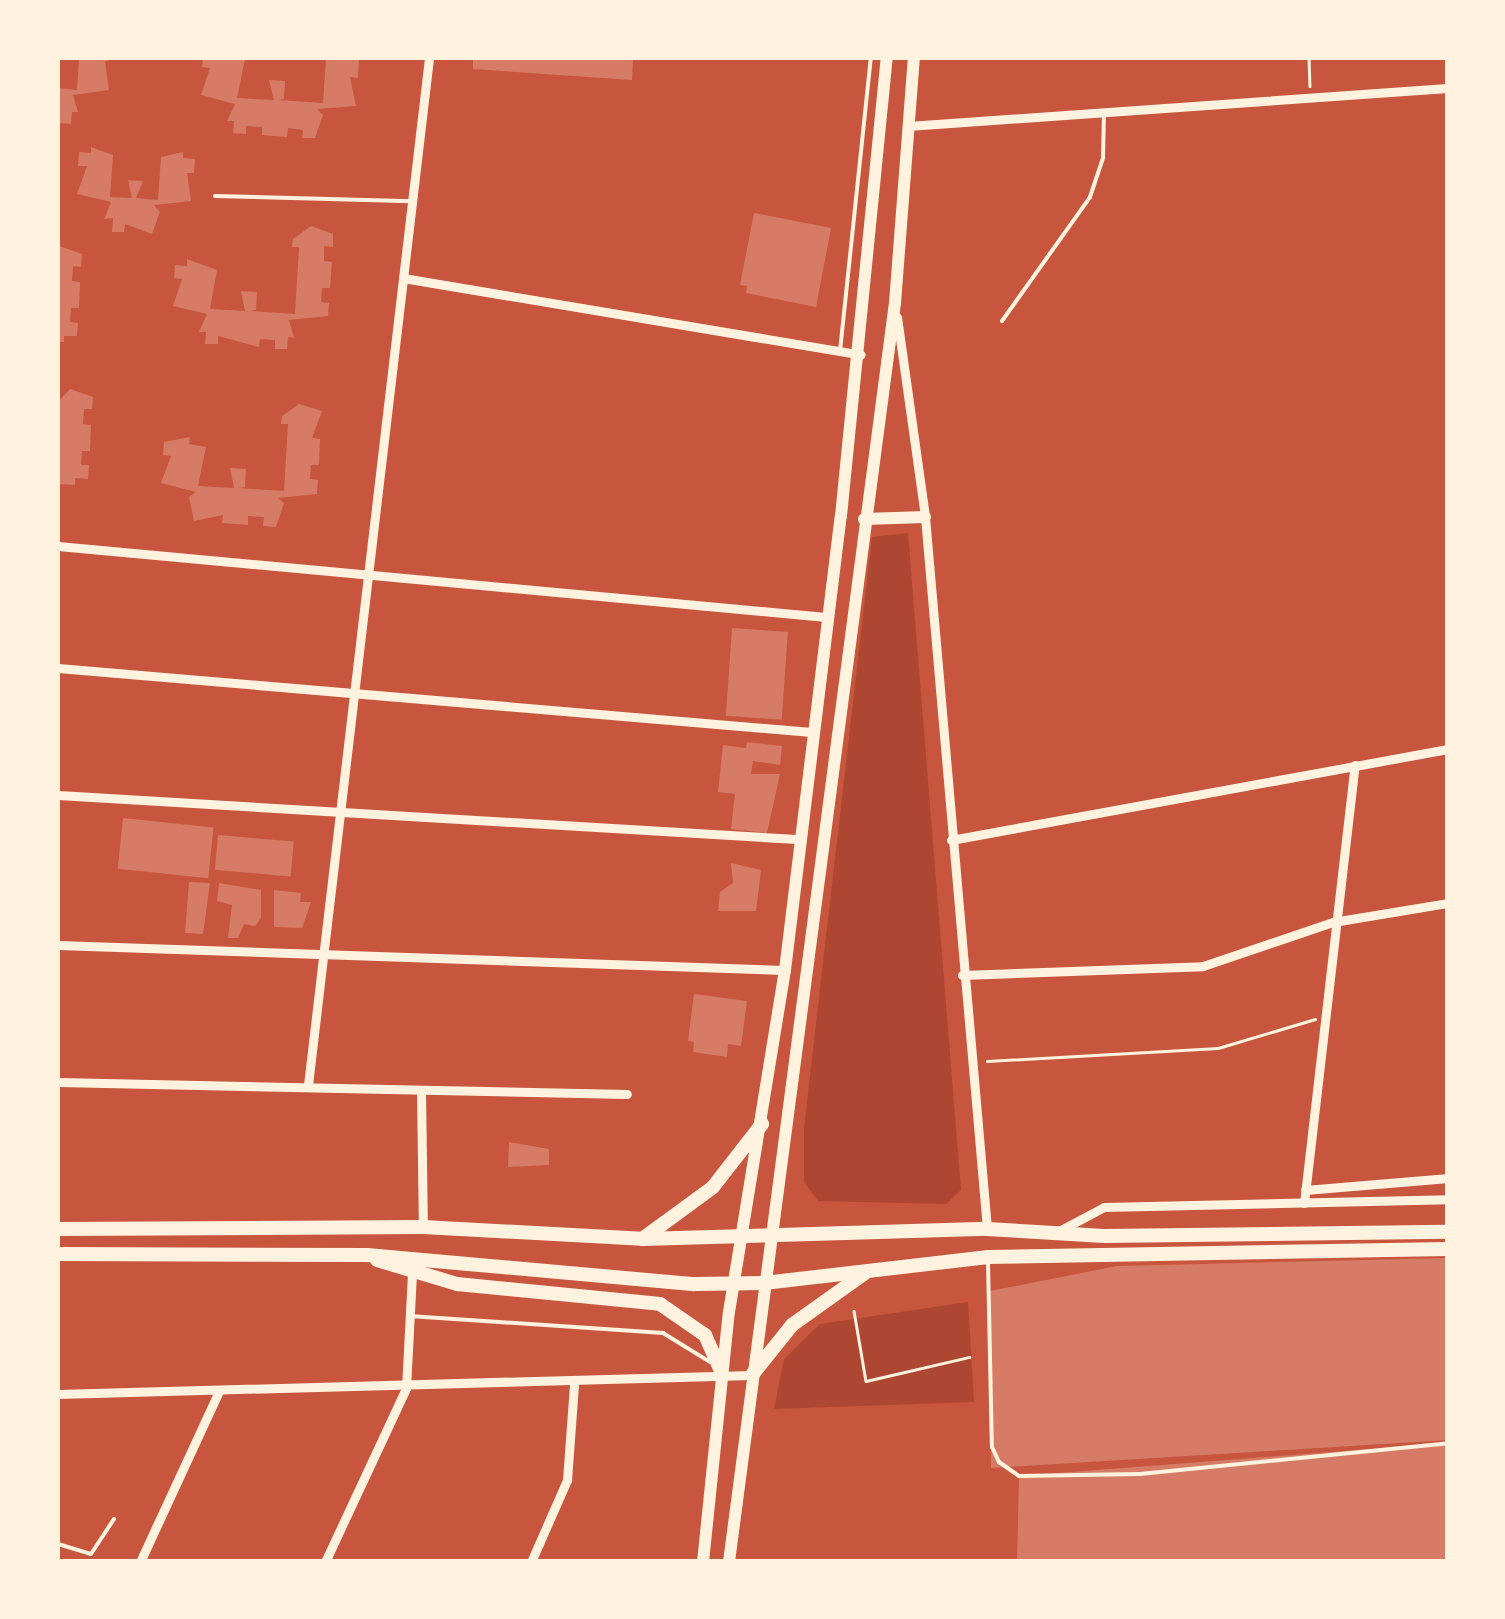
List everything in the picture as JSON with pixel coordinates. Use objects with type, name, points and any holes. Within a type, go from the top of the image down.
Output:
[{"type":"main road","points":[[703,1562],[721,1372],[785,970],[797,839],[861,355],[887,58]]},
{"type":"main road","points":[[728,1562],[894,302],[914,58]]},
{"type":"main road","points":[[864,519],[925,517]]},
{"type":"main road","points":[[642,1239],[713,1187],[762,1124]]},
{"type":"main road","points":[[58,1229],[423,1227],[642,1239],[987,1229],[1104,1236],[1448,1232]]},
{"type":"main road","points":[[58,1254],[367,1256],[733,1284],[988,1257],[1448,1249]]},
{"type":"main road","points":[[367,1256],[412,1273],[660,1304],[705,1335],[721,1372]]},
{"type":"main road","points":[[752,1375],[792,1325],[873,1268]]},
{"type":"street","points":[[308,1085],[429,58]]},
{"type":"street","points":[[908,126],[1448,88]]},
{"type":"street","points":[[403,278],[861,355]]},
{"type":"street","points":[[894,302],[925,517],[987,1229]]},
{"type":"street","points":[[58,546],[826,617]]},
{"type":"street","points":[[58,668],[811,732]]},
{"type":"street","points":[[951,840],[1448,748]]},
{"type":"street","points":[[1304,1204],[1333,922],[1355,765]]},
{"type":"street","points":[[58,795],[340,816],[797,839]]},
{"type":"street","points":[[962,975],[1203,966],[1333,922],[1448,904]]},
{"type":"street","points":[[58,945],[323,958],[785,970]]},
{"type":"street","points":[[58,1082],[627,1094]]},
{"type":"street","points":[[420,1091],[423,1227]]},
{"type":"street","points":[[1305,1190],[1448,1178]]},
{"type":"street","points":[[1057,1233],[1104,1207],[1448,1200]]},
{"type":"street","points":[[326,1562],[406,1388],[412,1273]]},
{"type":"street","points":[[58,1394],[574,1385],[721,1372],[752,1375]]},
{"type":"street","points":[[531,1562],[568,1480],[574,1385]]},
{"type":"street","points":[[140,1562],[218,1392]]},
{"type":"lane","points":[[840,351],[871,58]]},
{"type":"lane","points":[[1002,321],[1090,197],[1102,158],[1104,112]]},
{"type":"lane","points":[[215,196],[412,201]]},
{"type":"lane","points":[[988,1257],[992,1447],[999,1462],[1020,1476],[1140,1474],[1448,1443]]},
{"type":"lane","points":[[409,1316],[663,1332],[721,1372]]},
{"type":"lane","points":[[58,1544],[91,1554],[114,1520]]},
{"type":"path","points":[[1309,58],[1311,98]]},
{"type":"path","points":[[971,1062],[1218,1048],[1324,1016]]},
{"type":"path","points":[[854,1311],[866,1381],[969,1357]]},
{"type":"shaded area","points":[[908,533],[961,1190],[946,1204],[818,1201],[804,1182],[804,1128],[872,537]]},
{"type":"shaded area","points":[[968,1302],[974,1402],[774,1409],[784,1359],[820,1324]]},
{"type":"building","points":[[79,58],[113,58],[105,62],[109,90],[73,95],[78,112],[72,112],[71,124],[59,123],[58,88],[77,90]]},
{"type":"building","points":[[203,58],[245,59],[237,98],[274,100],[269,80],[285,81],[284,99],[278,100],[323,103],[326,58],[359,58],[358,78],[350,77],[356,106],[317,109],[323,115],[315,138],[302,138],[303,130],[288,128],[287,137],[262,135],[262,127],[246,126],[246,134],[233,133],[234,121],[227,121],[235,104],[201,95],[210,68],[202,67]]},
{"type":"building","points":[[473,58],[633,58],[632,80],[473,69]]},
{"type":"building","points":[[91,147],[113,155],[110,197],[132,198],[128,180],[143,181],[136,198],[158,200],[161,157],[183,152],[183,158],[195,159],[194,173],[187,173],[191,201],[154,205],[160,212],[152,234],[125,224],[124,232],[112,232],[113,218],[104,219],[111,202],[77,194],[87,166],[78,166],[79,152],[91,153]]},
{"type":"building","points":[[754,213],[831,228],[816,307],[746,293],[747,286],[740,285]]},
{"type":"building","points":[[311,226],[333,234],[333,247],[324,246],[324,261],[332,262],[330,288],[322,288],[321,302],[329,303],[328,316],[289,320],[294,338],[288,337],[287,349],[275,349],[275,340],[260,339],[259,347],[218,336],[218,344],[205,344],[206,332],[199,332],[207,314],[173,306],[182,279],[174,278],[175,265],[187,266],[187,259],[217,270],[210,309],[245,311],[241,291],[257,292],[256,310],[250,311],[295,314],[299,247],[292,247],[293,239]]},
{"type":"building","points":[[59,246],[82,254],[81,267],[73,266],[72,281],[80,282],[79,308],[71,308],[70,322],[78,323],[77,336],[64,336],[64,342],[58,342]]},
{"type":"building","points":[[70,389],[93,397],[92,409],[84,409],[83,424],[91,425],[90,451],[82,451],[81,465],[89,465],[88,479],[75,478],[75,485],[58,484],[58,402]]},
{"type":"building","points":[[299,404],[322,411],[312,438],[320,439],[319,465],[311,465],[310,479],[318,480],[317,494],[278,498],[284,503],[276,527],[263,526],[264,517],[248,516],[248,525],[222,523],[223,515],[194,521],[189,497],[196,492],[161,483],[171,456],[163,455],[164,442],[190,437],[189,444],[206,447],[198,486],[234,488],[230,468],[246,469],[245,487],[238,488],[284,491],[288,424],[281,424],[282,416]]},
{"type":"building","points":[[732,628],[788,632],[782,720],[726,716]]},
{"type":"building","points":[[747,742],[782,746],[780,765],[753,761],[751,774],[780,774],[767,833],[731,829],[735,794],[718,792],[723,745],[746,748]]},
{"type":"building","points":[[123,818],[214,828],[208,878],[118,869]]},
{"type":"building","points":[[218,835],[294,842],[291,876],[215,870]]},
{"type":"building","points":[[731,863],[761,870],[756,911],[718,911],[720,892],[733,883]]},
{"type":"building","points":[[189,882],[210,883],[203,934],[185,933]]},
{"type":"building","points":[[219,883],[261,890],[261,918],[255,926],[244,924],[238,938],[228,938],[232,905],[217,901]]},
{"type":"building","points":[[274,890],[301,893],[300,902],[311,902],[302,928],[274,927]]},
{"type":"building","points":[[694,994],[747,1001],[741,1046],[728,1044],[727,1057],[693,1052],[694,1042],[688,1041]]},
{"type":"building","points":[[509,1142],[549,1149],[549,1165],[508,1167]]},
{"type":"building","points":[[1448,1258],[1448,1440],[991,1468],[990,1291],[1117,1266]]},
{"type":"building","points":[[1448,1443],[1448,1562],[1017,1562],[1019,1476]]}]
